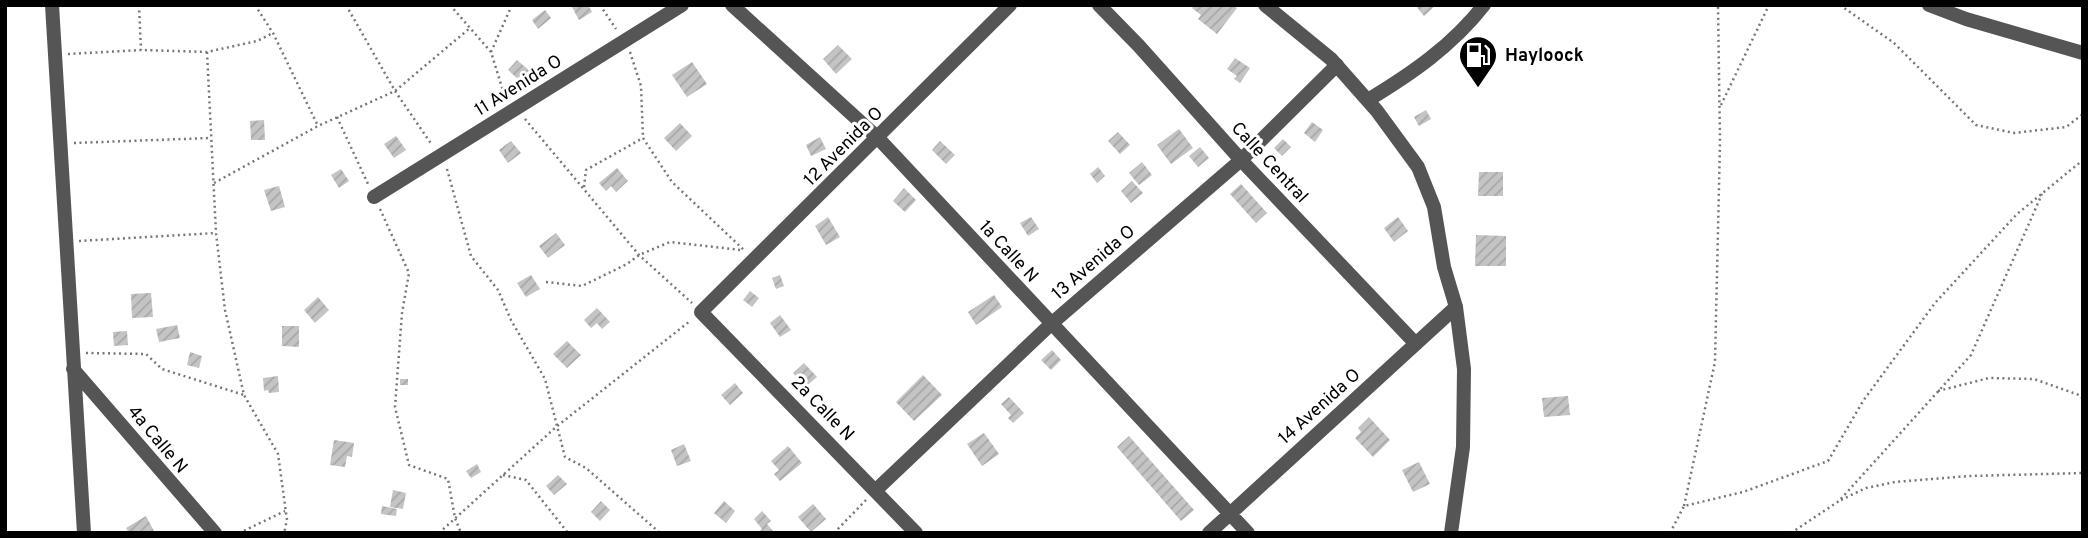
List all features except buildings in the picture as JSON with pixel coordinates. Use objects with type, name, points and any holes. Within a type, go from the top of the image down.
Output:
[{"type":"street","points":[[52,5],[84,533]]},
{"type":"street","name":"11 Avenida O","points":[[374,197],[681,5]]},
{"type":"street","name":"1a Calle N","points":[[732,5],[878,138],[1248,533]]},
{"type":"street","name":"12 Avenida O","points":[[701,312],[1010,5]]},
{"type":"street","name":"Calle Central","points":[[1098,5],[1416,344]]},
{"type":"street","points":[[1265,5],[1337,65],[1368,100],[1418,167],[1434,207],[1444,267],[1456,307],[1464,369],[1463,447],[1451,533]]},
{"type":"street","points":[[1368,100],[1413,73],[1448,43],[1484,5]]},
{"type":"street","points":[[1929,5],[1966,19],[2083,53]]},
{"type":"street","name":"13 Avenida O","points":[[876,490],[1051,324],[1241,160],[1337,65]]},
{"type":"street","name":"14 Avenida O","points":[[1209,533],[1456,307]]},
{"type":"street","name":"2a Calle N","points":[[701,312],[916,533]]},
{"type":"street","name":"4a Calle N","points":[[73,369],[215,533]]},
{"type":"path","points":[[139,5],[141,50]]},
{"type":"path","points":[[255,5],[273,33],[318,126]]},
{"type":"path","points":[[346,5],[395,91],[446,166],[471,256],[498,290],[511,320],[545,379],[565,457],[586,468],[660,533]]},
{"type":"path","points":[[439,533],[556,427],[701,312],[639,255],[504,94],[491,52],[450,5]]},
{"type":"path","points":[[491,52],[512,5]]},
{"type":"path","points":[[546,282],[582,286],[627,264],[639,255],[670,242],[745,251],[672,182],[643,138],[641,86],[624,41],[600,5]]},
{"type":"path","points":[[1670,533],[1684,506],[1715,362],[1720,108],[1718,5]]},
{"type":"path","points":[[1720,108],[1769,5]]},
{"type":"path","points":[[1840,5],[1894,43],[1976,125],[2014,133],[2066,127],[2083,114]]},
{"type":"path","points":[[214,183],[318,126],[395,91],[470,28]]},
{"type":"path","points":[[55,54],[141,50],[207,52],[257,41],[273,33]]},
{"type":"path","points":[[207,52],[216,233],[225,310],[244,395],[278,454],[285,511],[284,533]]},
{"type":"path","points":[[337,117],[409,273],[402,313],[395,407],[409,465],[448,479],[455,518],[461,533]]},
{"type":"path","points":[[60,144],[210,138]]},
{"type":"path","points":[[584,189],[586,170],[643,138]]},
{"type":"path","points":[[1684,506],[1744,492],[1828,461],[1863,401],[1935,303],[2017,214],[2083,160]]},
{"type":"path","points":[[1839,501],[1971,355],[2043,193]]},
{"type":"path","points":[[65,242],[216,233]]},
{"type":"path","points":[[72,352],[146,354],[162,369],[244,395]]},
{"type":"path","points":[[1938,391],[1989,378],[2034,379],[2079,395],[2083,399]]},
{"type":"path","points":[[1791,533],[1839,501],[1867,488],[1895,482],[1969,476],[2083,473]]},
{"type":"path","points":[[503,475],[526,481],[568,533]]},
{"type":"path","points":[[834,533],[876,490]]},
{"type":"path","points":[[239,533],[285,511]]},
{"type":"place","name":"Hayloock","points":[[1478,89]]}]
